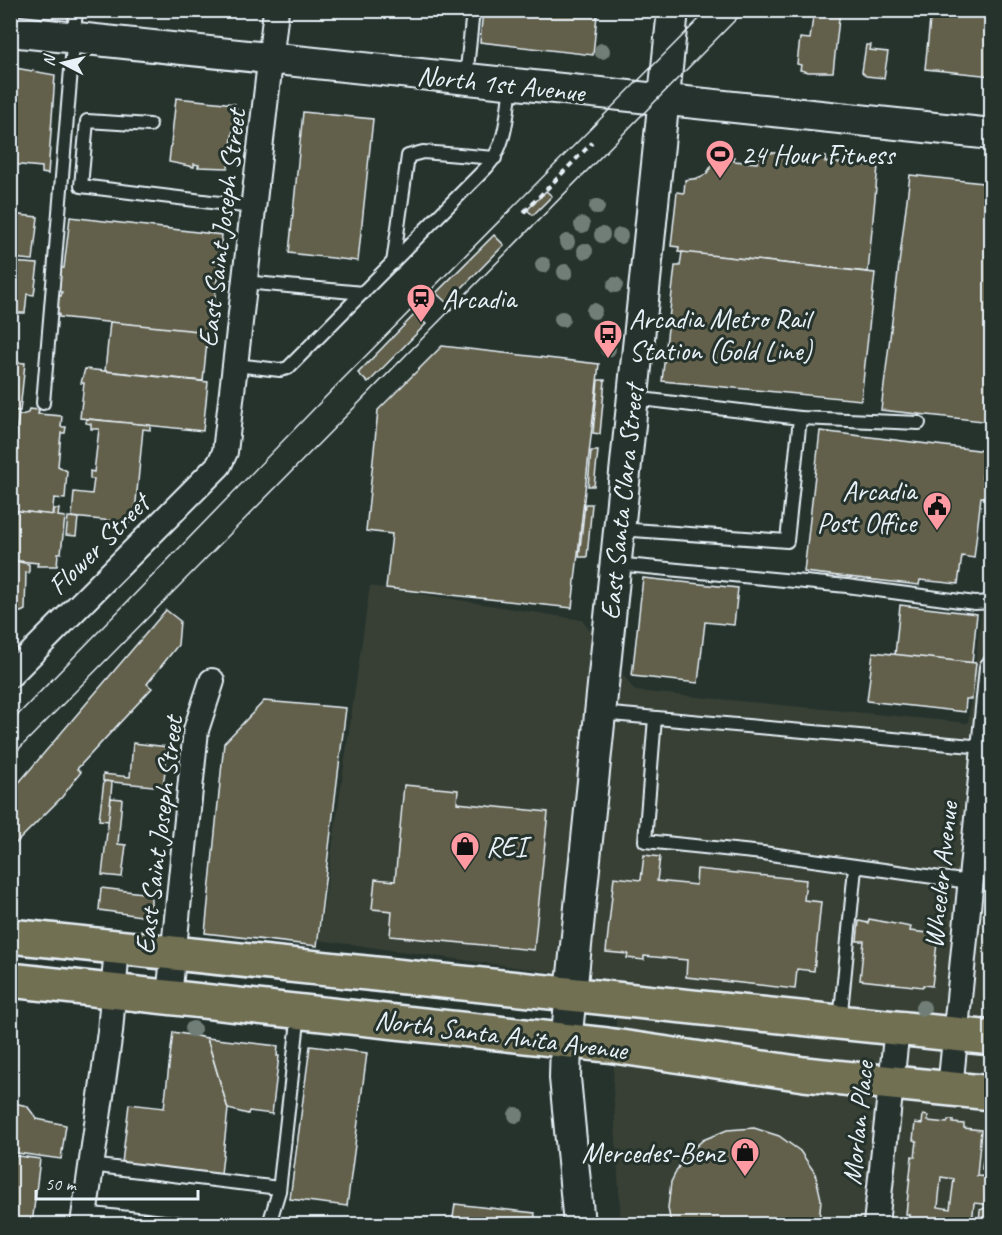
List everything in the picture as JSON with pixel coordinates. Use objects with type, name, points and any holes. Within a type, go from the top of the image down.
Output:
[{"type":"main road","name":"North Santa Anita Avenue","points":[[10,936],[992,1038]]},
{"type":"main road","name":"North Santa Anita Avenue","points":[[10,980],[607,1045],[804,1074],[992,1092]]},
{"type":"street","name":"East Saint Joseph Street","points":[[225,453],[276,10]]},
{"type":"street","name":"East Santa Clara Street","points":[[579,1224],[565,1078],[566,1042],[673,10]]},
{"type":"street","name":"North 1st Avenue","points":[[10,31],[74,25],[272,59],[992,134]]},
{"type":"street","name":"Flower Street","points":[[10,675],[219,465],[225,453]]},
{"type":"street","name":"Wheeler Avenue","points":[[950,1089],[992,668]]},
{"type":"street","name":"East Saint Joseph Street","points":[[169,998],[196,730],[212,681]]},
{"type":"street","points":[[83,1219],[110,1032],[111,990],[117,947]]},
{"type":"street","name":"Morlan Place","points":[[876,1224],[897,1028]]},
{"type":"lane","points":[[466,80],[473,10]]},
{"type":"lane","points":[[43,403],[74,25]]},
{"type":"lane","points":[[235,365],[288,369],[363,293],[495,158],[505,136],[511,84]]},
{"type":"lane","points":[[150,125],[87,121],[81,186],[252,207]]},
{"type":"lane","points":[[393,262],[408,156],[423,152],[495,158]]},
{"type":"lane","points":[[62,177],[81,178]]},
{"type":"lane","points":[[244,282],[363,293]]},
{"type":"lane","points":[[632,398],[800,417],[919,423]]},
{"type":"lane","points":[[618,528],[787,541],[800,417]]},
{"type":"lane","points":[[615,564],[846,586],[975,603],[992,602]]},
{"type":"lane","points":[[599,713],[984,747]]},
{"type":"lane","points":[[656,718],[645,841],[763,853],[855,868],[969,882]]},
{"type":"lane","points":[[840,1023],[855,868]]},
{"type":"lane","points":[[269,1224],[279,1188],[300,1011]]},
{"type":"lane","points":[[90,1165],[279,1188]]},
{"type":"lane","points":[[83,1219],[182,1224]]},
{"type":"path","points":[[524,212],[592,143]]},
{"type":"shaded area","points":[[991,533],[991,1224],[621,1224],[613,1086],[618,981],[319,940],[370,586],[582,620],[635,691],[968,723]]},
{"type":"building","points":[[483,10],[592,10],[592,14],[597,15],[593,55],[480,42]]},
{"type":"building","points":[[814,10],[840,10],[833,72],[808,72],[800,70],[801,65],[797,64],[800,38],[810,39]]},
{"type":"building","points":[[931,10],[992,10],[992,76],[925,69]]},
{"type":"building","points":[[866,45],[871,45],[870,50],[888,52],[884,78],[866,76],[862,72]]},
{"type":"building","points":[[10,67],[55,75],[48,174],[42,173],[42,167],[10,164]]},
{"type":"building","points":[[176,98],[235,104],[234,109],[237,109],[233,123],[236,123],[228,168],[198,167],[199,165],[194,164],[194,167],[169,162]]},
{"type":"building","points":[[303,112],[373,119],[358,261],[289,253]]},
{"type":"building","points":[[763,152],[826,157],[825,162],[878,166],[868,272],[678,252],[679,247],[671,246],[677,192],[684,193],[685,180],[700,178],[707,173],[714,162],[714,155],[734,157],[734,161],[757,163],[758,157],[762,158]]},
{"type":"building","points":[[910,175],[992,184],[992,422],[881,410]]},
{"type":"building","points":[[546,191],[552,196],[533,215],[527,210]]},
{"type":"building","points":[[10,214],[38,217],[33,260],[10,258]]},
{"type":"building","points":[[70,217],[222,235],[211,333],[59,317],[59,314],[54,314],[55,303],[62,292],[56,291],[58,268],[64,268]]},
{"type":"building","points":[[494,235],[504,245],[447,303],[436,293]]},
{"type":"building","points":[[682,252],[875,273],[861,400],[662,381],[675,266],[680,266]]},
{"type":"building","points":[[10,262],[38,264],[34,295],[27,294],[25,313],[10,313]]},
{"type":"building","points":[[415,314],[426,324],[368,383],[358,373]]},
{"type":"building","points":[[110,322],[208,332],[203,381],[105,371]]},
{"type":"building","points":[[442,346],[599,364],[572,608],[386,588],[392,534],[366,531],[378,410]]},
{"type":"building","points":[[10,362],[25,363],[20,411],[10,410]]},
{"type":"building","points":[[85,369],[208,382],[203,431],[80,418],[84,383],[81,383]]},
{"type":"building","points":[[598,380],[605,380],[600,434],[593,433]]},
{"type":"building","points":[[29,409],[39,410],[38,414],[62,416],[61,427],[66,427],[65,433],[61,433],[58,466],[67,471],[65,499],[54,498],[52,515],[10,510],[10,476],[18,416],[28,413]]},
{"type":"building","points":[[10,410],[19,411],[13,460],[10,459]]},
{"type":"building","points":[[86,419],[150,425],[150,430],[143,429],[134,523],[72,517],[74,492],[92,494],[94,479],[90,479],[90,471],[94,472],[99,429],[91,429],[91,424],[86,423]]},
{"type":"building","points":[[820,431],[986,451],[982,478],[992,479],[992,498],[981,497],[974,558],[962,556],[958,584],[920,580],[919,585],[804,572]]},
{"type":"building","points":[[591,451],[598,451],[594,486],[588,486]]},
{"type":"building","points":[[585,504],[592,504],[587,557],[579,557]]},
{"type":"building","points":[[54,509],[59,509],[58,516],[65,517],[61,553],[58,553],[57,566],[37,566],[38,563],[10,560],[10,510],[54,515]]},
{"type":"building","points":[[68,517],[78,518],[76,536],[66,535]]},
{"type":"building","points":[[10,560],[29,564],[29,573],[26,572],[25,610],[21,612],[10,611]]},
{"type":"building","points":[[643,578],[738,588],[734,625],[705,622],[698,683],[632,676]]},
{"type":"building","points":[[900,605],[977,614],[972,663],[895,655]]},
{"type":"building","points":[[166,610],[180,621],[178,645],[147,684],[152,688],[77,769],[81,772],[62,797],[13,846],[10,844],[10,793]]},
{"type":"building","points":[[873,652],[976,663],[972,699],[966,699],[965,712],[867,701]]},
{"type":"building","points":[[264,701],[346,708],[317,946],[205,933],[224,743]]},
{"type":"building","points":[[133,743],[168,747],[163,787],[103,781],[103,774],[130,777]]},
{"type":"building","points":[[104,781],[112,782],[109,821],[99,820]]},
{"type":"building","points":[[404,785],[458,790],[457,803],[548,812],[534,950],[390,936],[392,911],[372,909],[375,879],[395,881]]},
{"type":"building","points":[[111,798],[122,799],[118,844],[126,845],[122,877],[102,875]]},
{"type":"building","points":[[644,855],[660,857],[657,881],[696,885],[697,869],[806,880],[804,900],[821,902],[814,971],[797,969],[795,989],[686,977],[687,960],[644,956],[644,960],[627,958],[628,954],[606,952],[614,877],[641,880]]},
{"type":"building","points":[[101,888],[151,894],[151,914],[148,917],[99,910]]},
{"type":"building","points":[[869,919],[911,927],[910,931],[938,934],[932,986],[860,980],[864,941],[857,941],[859,921],[868,923]]},
{"type":"building","points":[[173,1032],[207,1038],[228,1109],[221,1174],[122,1163],[129,1104],[164,1108]]},
{"type":"building","points":[[207,1038],[278,1046],[277,1056],[279,1056],[272,1114],[249,1111],[248,1114],[228,1109]]},
{"type":"building","points":[[310,1046],[367,1053],[347,1206],[290,1199]]},
{"type":"building","points":[[10,1102],[27,1106],[37,1119],[66,1125],[61,1159],[10,1152]]},
{"type":"building","points":[[923,1115],[928,1116],[928,1121],[947,1123],[948,1120],[953,1120],[953,1123],[964,1124],[964,1128],[981,1130],[977,1176],[992,1177],[992,1205],[974,1203],[972,1224],[909,1224],[910,1215],[906,1214],[912,1156],[915,1157],[917,1141],[913,1140],[915,1123],[922,1124]],"holes":[[[941,1177],[954,1179],[950,1209],[938,1207]]]},
{"type":"building","name":"Mercedes-Benz","points":[[754,1128],[779,1136],[800,1151],[815,1173],[821,1199],[819,1224],[671,1224],[668,1208],[671,1182],[683,1158],[703,1140],[727,1130]]},
{"type":"building","points":[[992,1131],[992,1172],[982,1169],[983,1161],[988,1162]]},
{"type":"building","points":[[10,1155],[40,1159],[32,1224],[10,1224]]},
{"type":"building","points":[[455,1204],[535,1213],[534,1224],[452,1224]]},
{"type":"building","points":[[992,1209],[992,1224],[979,1224],[980,1210]]},
{"type":"building","points":[[426,1221],[452,1224],[425,1224]]},
{"type":"tram line","points":[[10,723],[337,385],[708,10]]},
{"type":"tram line","points":[[10,758],[745,10]]},
{"type":"place","name":"24 Hour Fitness","points":[[720,180]]},
{"type":"place","name":"Arcadia","points":[[421,324]]},
{"type":"place","name":"Arcadia Metro Rail Station (Gold Line)","points":[[608,360]]},
{"type":"place","name":"Arcadia Post Office","points":[[937,532]]},
{"type":"place","name":"REI","points":[[465,872]]},
{"type":"place","name":"Mercedes-Benz","points":[[745,1178]]}]
